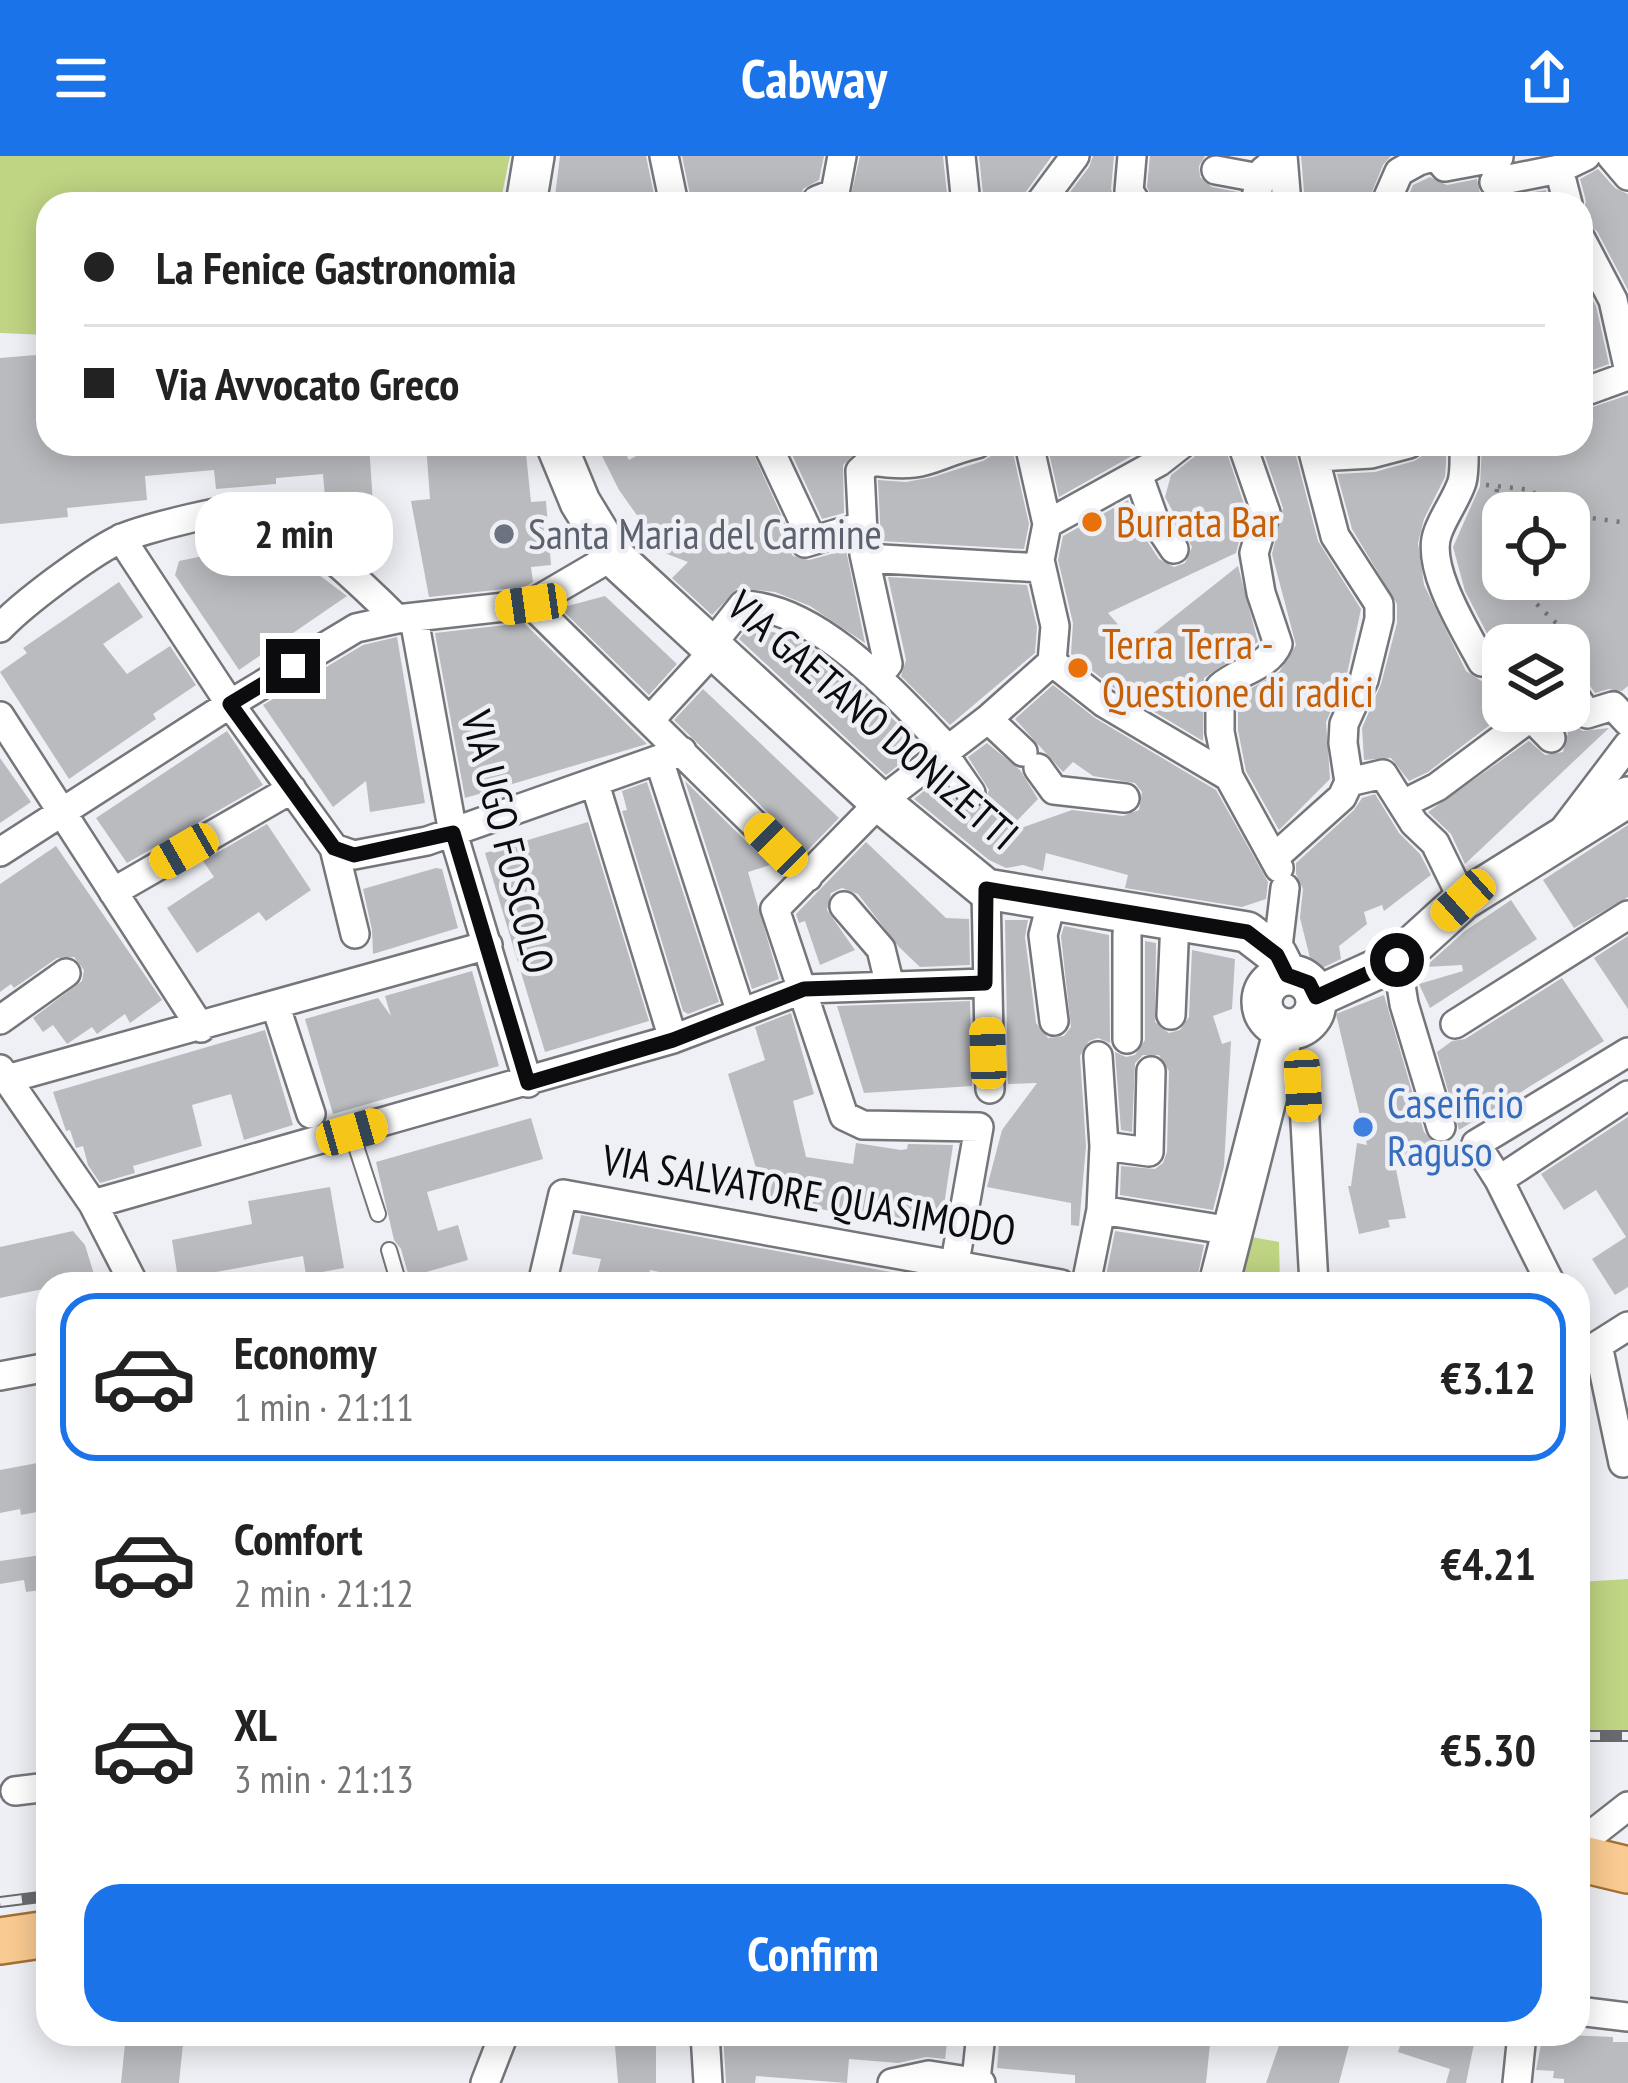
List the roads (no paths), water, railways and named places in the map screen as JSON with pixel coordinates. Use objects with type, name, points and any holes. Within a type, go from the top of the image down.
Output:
[{"type":"main road","points":[[1590,1858],[1628,1870]]},
{"type":"main road","points":[[0,1941],[36,1936]]},
{"type":"street","points":[[528,192],[534,156]]},
{"type":"street","points":[[664,156],[669,192]]},
{"type":"street","points":[[835,192],[842,156]]},
{"type":"street","points":[[961,156],[965,192]]},
{"type":"street","points":[[1048,192],[1075,156]]},
{"type":"street","points":[[1131,192],[1132,156]]},
{"type":"street","points":[[1216,170],[1257,191],[1282,156]]},
{"type":"street","points":[[1282,156],[1286,192]]},
{"type":"street","points":[[1390,192],[1399,172],[1417,158],[1436,156],[1445,167],[1500,176],[1558,169],[1586,156]]},
{"type":"street","points":[[1611,156],[1628,176]]},
{"type":"street","points":[[1558,169],[1565,192]]},
{"type":"street","points":[[1593,262],[1613,299],[1628,371],[1593,387]]},
{"type":"street","name":"VIA GAETANO DONIZETTI","points":[[561,456],[580,502],[613,556],[880,802],[986,889],[1247,932],[1293,976]]},
{"type":"street","points":[[773,456],[806,526],[805,543],[862,526]]},
{"type":"street","points":[[878,676],[888,664],[865,557],[860,470],[871,461],[906,467],[946,456]]},
{"type":"street","points":[[955,1262],[979,1126],[851,1122],[844,1116],[775,909],[880,802],[988,719],[1052,662],[1055,626],[1041,568],[1047,524],[1032,456]]},
{"type":"street","points":[[1047,524],[1164,456]]},
{"type":"street","points":[[1222,1272],[1280,1041],[1315,1012],[1293,976],[1280,871],[1229,777],[1220,732],[1220,687],[1264,662],[1278,644],[1254,553],[1266,513],[1246,456]]},
{"type":"street","points":[[1280,871],[1342,797],[1349,782],[1342,742],[1345,724],[1364,680],[1379,619],[1379,604],[1335,536],[1316,456]]},
{"type":"street","points":[[1463,456],[1462,483],[1451,499],[1435,547],[1445,588],[1482,662]]},
{"type":"street","points":[[1138,474],[1154,519],[1174,549]]},
{"type":"street","points":[[0,628],[121,538],[238,508],[260,508],[277,516],[406,619]]},
{"type":"street","points":[[121,538],[230,704],[334,848],[355,934]]},
{"type":"street","points":[[0,852],[356,628],[531,604],[613,556]]},
{"type":"street","points":[[865,557],[1041,568]]},
{"type":"street","points":[[531,604],[650,720],[670,755],[742,1013]]},
{"type":"street","points":[[650,720],[714,646],[742,605],[765,606],[843,647],[878,676],[946,752],[971,794]]},
{"type":"street","name":"VIA UGO FOSCOLO","points":[[406,619],[453,833],[528,1083]]},
{"type":"street","points":[[1052,662],[1104,703],[1229,777]]},
{"type":"street","points":[[1590,713],[1613,706],[1628,722]]},
{"type":"street","points":[[0,716],[201,1028]]},
{"type":"street","points":[[988,719],[1054,790],[1125,797]]},
{"type":"street","points":[[1403,804],[1521,732]]},
{"type":"street","points":[[1557,839],[1628,745]]},
{"type":"street","points":[[334,848],[354,855],[453,833],[670,755]]},
{"type":"street","points":[[670,755],[808,877]]},
{"type":"street","points":[[1349,782],[1383,773],[1414,823],[1435,843],[1463,900]]},
{"type":"street","points":[[595,784],[673,1040]]},
{"type":"street","points":[[113,892],[292,789]]},
{"type":"street","points":[[1293,976],[1397,960],[1463,900],[1628,797]]},
{"type":"street","points":[[986,889],[990,1089]]},
{"type":"street","points":[[1052,900],[1043,935],[1054,1021]]},
{"type":"street","points":[[844,906],[881,949],[890,986]]},
{"type":"street","points":[[1127,1039],[1130,913]]},
{"type":"street","points":[[1455,1024],[1628,915]]},
{"type":"street","points":[[1171,1015],[1175,920]]},
{"type":"street","points":[[128,1272],[93,1204],[3,1074],[201,1028],[488,945]]},
{"type":"street","points":[[1397,960],[1404,1004],[1442,1127]]},
{"type":"street","points":[[0,1020],[66,973]]},
{"type":"street","points":[[93,1204],[673,1040],[804,989],[985,983]]},
{"type":"street","points":[[276,1007],[311,1114]]},
{"type":"street","points":[[1280,1041],[1303,1086],[1313,1272]]},
{"type":"street","points":[[1545,1272],[1476,1144],[1628,1052]]},
{"type":"street","points":[[1089,1272],[1102,1210],[1104,1146],[1098,1056]]},
{"type":"street","points":[[1104,1146],[1149,1152],[1151,1071]]},
{"type":"street","points":[[1499,1180],[1628,1095]]},
{"type":"street","name":"VIA SALVATORE QUASIMODO","points":[[545,1272],[563,1194],[917,1270],[955,1262],[1003,1272]]},
{"type":"street","points":[[1102,1210],[1232,1231]]},
{"type":"street","points":[[1590,1336],[1628,1326]]},
{"type":"street","points":[[1590,1343],[1623,1463],[1628,1461]]},
{"type":"street","points":[[0,1376],[36,1369]]},
{"type":"street","points":[[15,1791],[36,1788]]},
{"type":"street","points":[[1590,1842],[1628,1806]]},
{"type":"street","points":[[1590,2013],[1628,2017]]},
{"type":"street","points":[[485,2083],[499,2046]]},
{"type":"street","points":[[706,2046],[708,2083]]},
{"type":"street","points":[[892,2083],[929,2075],[979,2081],[980,2046]]},
{"type":"street","points":[[1500,2083],[1502,2046]]},
{"type":"street","points":[[1517,2083],[1521,2046]]},
{"type":"lane","points":[[352,1132],[378,1214]]},
{"type":"lane","points":[[389,1250],[395,1272]]},
{"type":"railway","points":[[1590,1736],[1628,1736]]},
{"type":"railway","points":[[0,1902],[36,1898]]},
{"type":"place","name":"Burrata Bar","points":[[1092,522]]},
{"type":"place","name":"Santa Maria del Carmine","points":[[504,534]]},
{"type":"place","name":"Terra Terra - Questione di radici","points":[[1078,668]]},
{"type":"place","name":"Caseificio Raguso","points":[[1363,1127]]}]
